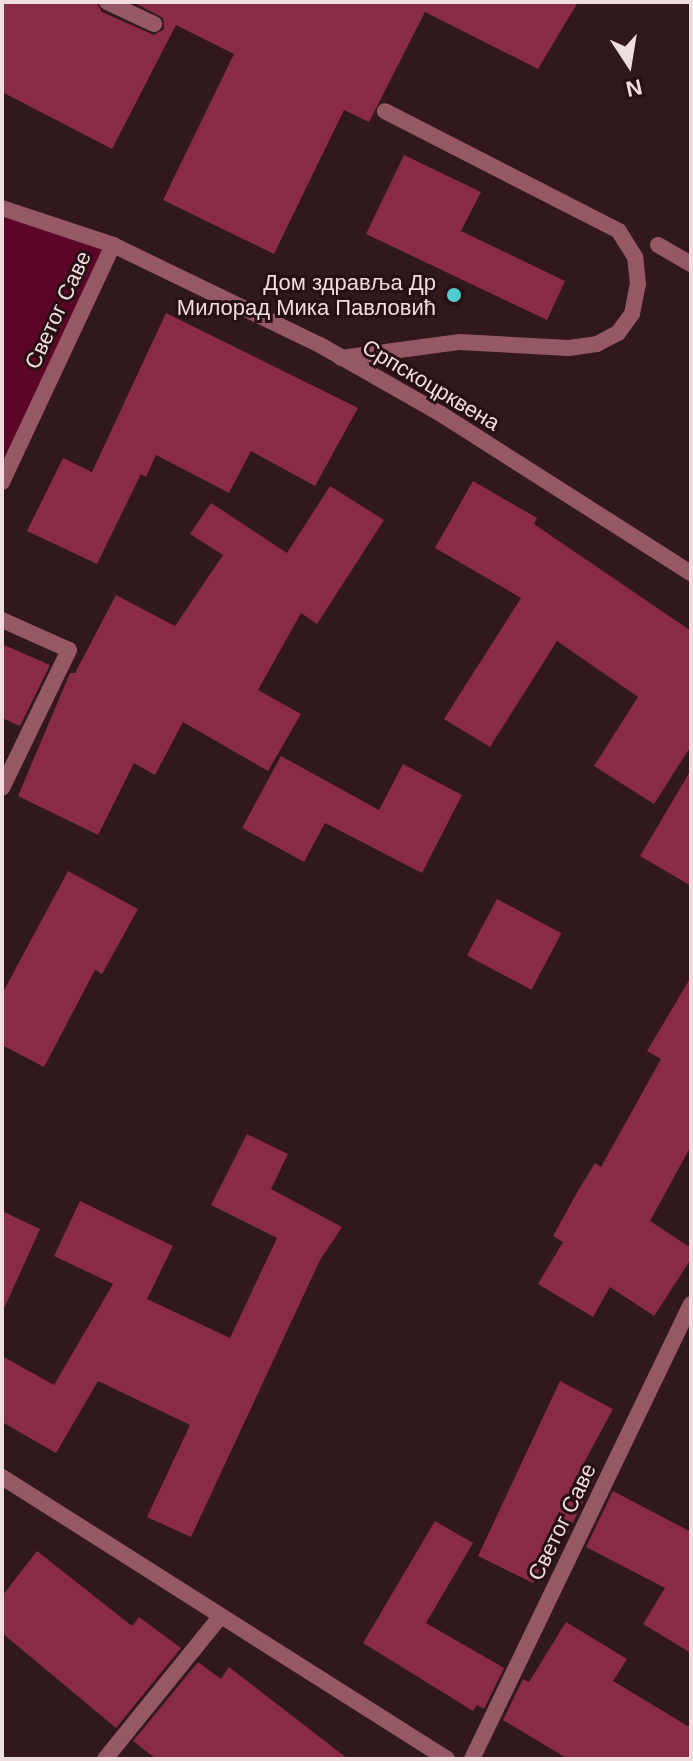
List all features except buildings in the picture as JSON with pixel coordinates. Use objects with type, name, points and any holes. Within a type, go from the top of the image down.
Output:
[{"type":"street","points":[[107,2],[154,24]]},
{"type":"street","points":[[341,358],[460,342],[543,348],[597,344],[618,333],[632,314],[638,284],[635,257],[619,231],[385,111]]},
{"type":"street","name":"Српскоцрквена","points":[[2,208],[113,245],[341,358],[441,414],[691,573]]},
{"type":"street","name":"Светог Саве","points":[[2,482],[113,245]]},
{"type":"street","points":[[658,245],[691,264]]},
{"type":"street","points":[[2,620],[69,650],[2,788]]},
{"type":"street","name":"Светог Саве","points":[[472,1759],[691,1304]]},
{"type":"street","points":[[2,1477],[447,1759]]},
{"type":"street","points":[[105,1759],[221,1616]]},
{"type":"shaded area","points":[[2,204],[113,245],[2,482]]},
{"type":"place","name":"Дом здравља Др Милорад Мика Павловић","points":[[454,295]]}]
